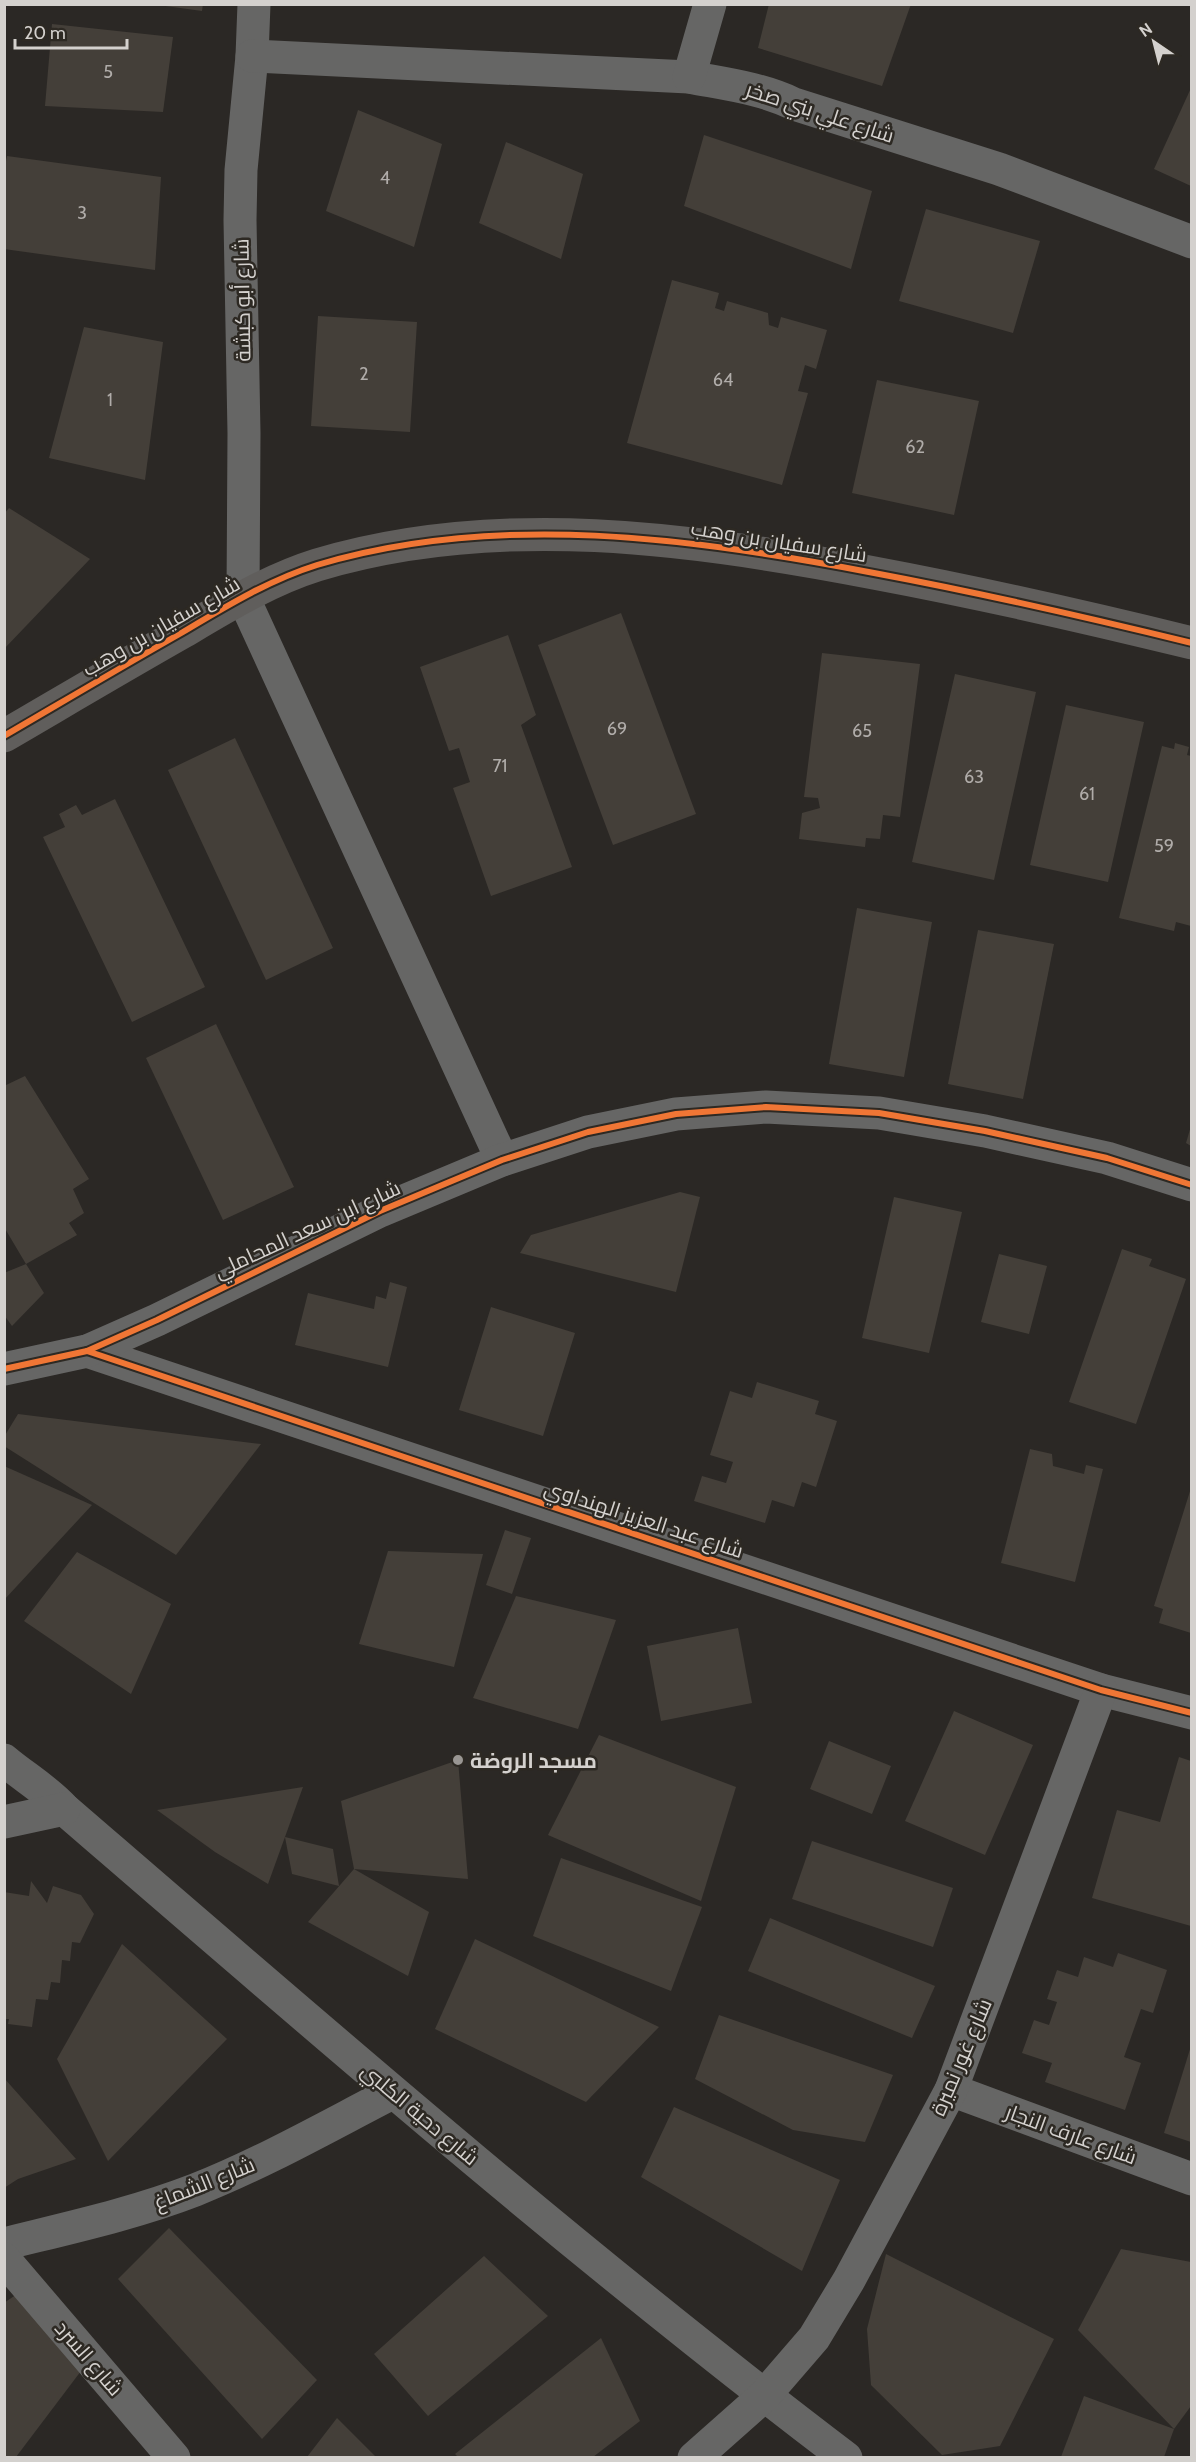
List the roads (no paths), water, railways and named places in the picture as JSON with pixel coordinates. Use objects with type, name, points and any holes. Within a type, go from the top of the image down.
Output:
[{"type":"street","name":"شارع أبو كبشة","points":[[243,597],[244,433],[240,220],[241,170],[252,56],[254,4]]},
{"type":"street","points":[[689,77],[710,4]]},
{"type":"street","name":"شارع علي بني صخر","points":[[252,56],[689,77],[772,94],[794,104],[999,169],[1191,242]]},
{"type":"street","name":"شارع سفيان بن وهب","points":[[4,736],[243,597],[314,566],[403,547],[471,538],[602,536],[705,544],[799,558],[1004,598],[1191,643]]},
{"type":"street","points":[[243,597],[502,1160]]},
{"type":"street","name":"شارع ابن سعد المحاملي","points":[[4,1370],[87,1351],[157,1320],[380,1211],[502,1160],[588,1131],[676,1114],[766,1107],[879,1113],[985,1131],[1107,1158],[1191,1185]]},
{"type":"street","name":"شارع عبد العزيز الهنداوي","points":[[87,1351],[1101,1690],[1191,1713]]},
{"type":"street","name":"شارع غور نميرة","points":[[694,2457],[764,2396],[814,2338],[849,2280],[951,2090],[1101,1690]]},
{"type":"street","name":"شارع دحية الكلبي","points":[[4,1760],[18,1786],[51,1795],[64,1809],[393,2093],[764,2396],[846,2457]]},
{"type":"street","points":[[4,1822],[64,1809]]},
{"type":"street","name":"شارع عارف النجار","points":[[951,2090],[1191,2179]]},
{"type":"street","name":"شارع الشماغ","points":[[4,2244],[119,2216],[195,2190],[296,2143],[393,2093]]},
{"type":"street","name":"شارع السرد","points":[[4,2259],[174,2457]]},
{"type":"place","name":"مسجد الروضة","points":[[458,1760]]}]
